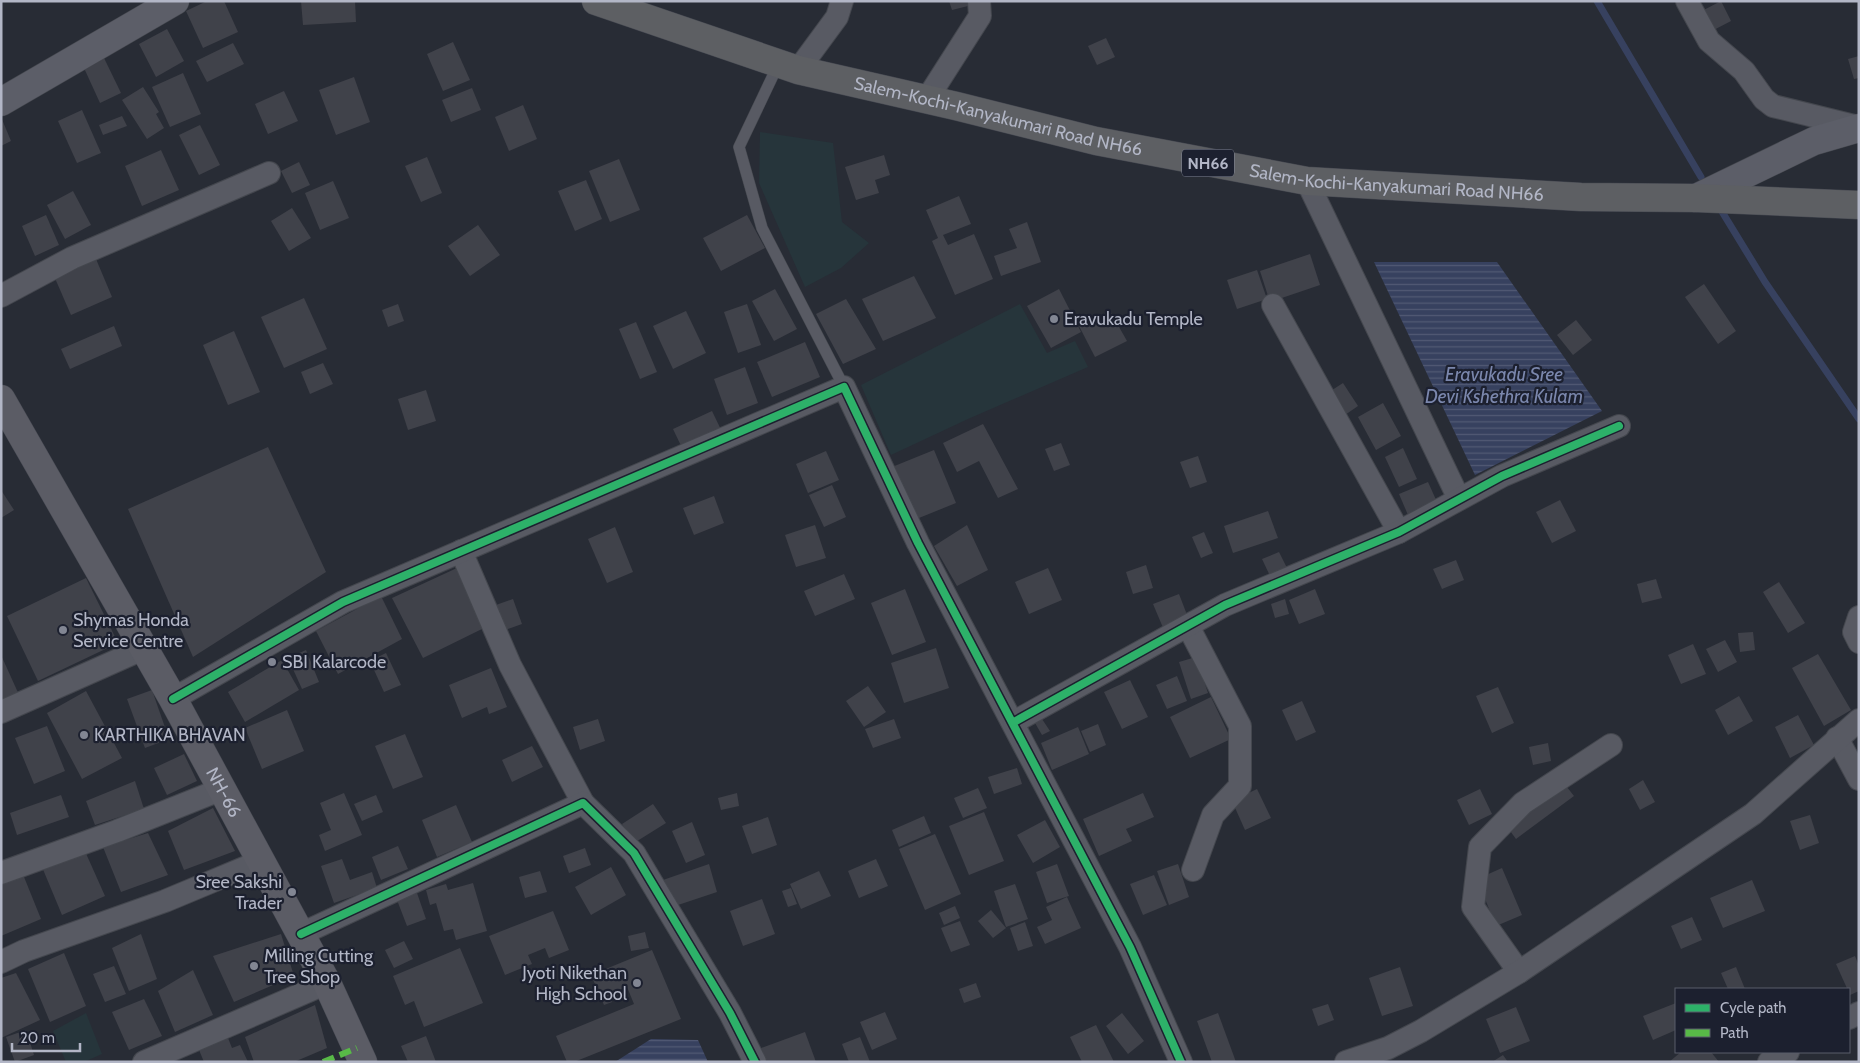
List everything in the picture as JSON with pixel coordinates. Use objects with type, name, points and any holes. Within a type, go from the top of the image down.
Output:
[{"type":"highway","name":"Salem-Kochi-Kanyakumari Road NH66","points":[[596,1],[788,68],[927,99],[1096,141],[1307,181],[1571,197],[1696,198],[1853,206]]},
{"type":"main road","name":"NH-66","points":[[1,399],[173,699],[327,983],[363,1062]]},
{"type":"street","points":[[1,102],[175,1]]},
{"type":"street","points":[[788,68],[837,17],[842,1]]},
{"type":"street","points":[[927,99],[980,16],[979,1]]},
{"type":"street","points":[[1687,1],[1709,41],[1744,71],[1764,99],[1773,106],[1859,128]]},
{"type":"street","points":[[1696,198],[1814,141],[1859,128]]},
{"type":"street","points":[[1,296],[72,258],[269,173]]},
{"type":"street","points":[[1307,181],[1459,499]]},
{"type":"street","points":[[1273,305],[1399,532]]},
{"type":"street","points":[[173,699],[342,602],[844,387],[918,543],[1014,722],[1130,947],[1181,1062]]},
{"type":"street","points":[[1014,722],[1226,605],[1399,532],[1502,476],[1619,426]]},
{"type":"street","points":[[461,551],[510,665],[583,802],[634,853],[730,1013],[754,1062]]},
{"type":"street","points":[[1859,617],[1854,632],[1859,642]]},
{"type":"street","points":[[1188,626],[1240,726],[1240,786],[1213,815],[1193,870]]},
{"type":"street","points":[[1,712],[145,648]]},
{"type":"street","points":[[1346,1062],[1391,1055],[1421,1031],[1519,972],[1753,814],[1859,720]]},
{"type":"street","points":[[1837,738],[1859,779]]},
{"type":"street","points":[[1519,972],[1473,907],[1480,847],[1523,803],[1611,744]]},
{"type":"street","points":[[1,873],[117,831],[222,789]]},
{"type":"street","points":[[300,934],[583,802]]},
{"type":"street","points":[[1,962],[24,951],[165,901],[261,861]]},
{"type":"street","points":[[144,1062],[327,983]]},
{"type":"street","points":[[1769,1062],[1786,1053]]},
{"type":"lane","points":[[788,68],[739,147],[762,228],[844,387]]},
{"type":"shaded area","points":[[760,132],[833,143],[842,222],[869,243],[841,268],[805,287],[759,183]]},
{"type":"shaded area","points":[[1020,304],[1047,353],[1075,341],[1088,367],[891,455],[861,385]]},
{"type":"shaded area","points":[[86,1013],[102,1054],[84,1062],[66,1062],[53,1031]]},
{"type":"water","name":"Eravukadu Sree Devi Kshethra Kulam","points":[[1374,262],[1497,262],[1602,411],[1475,475]]},
{"type":"water","points":[[651,1039],[698,1040],[708,1062],[615,1062]]},
{"type":"building","points":[[207,1],[224,1],[238,32],[203,48],[186,11]]},
{"type":"building","points":[[301,1],[355,1],[356,22],[303,25]]},
{"type":"building","points":[[949,1],[971,1],[972,5],[952,10]]},
{"type":"building","points":[[1721,1],[1731,21],[1708,33],[1698,13]]},
{"type":"building","points":[[167,29],[184,61],[156,77],[139,44]]},
{"type":"building","points":[[1106,38],[1115,57],[1097,65],[1088,46]]},
{"type":"building","points":[[453,42],[470,80],[443,91],[427,54]]},
{"type":"building","points":[[233,43],[244,64],[207,82],[196,61]]},
{"type":"building","points":[[1859,56],[1859,78],[1854,79],[1848,59]]},
{"type":"building","points":[[104,58],[121,93],[100,103],[84,68]]},
{"type":"building","points":[[183,73],[201,114],[170,127],[152,87]]},
{"type":"building","points":[[354,77],[370,122],[336,135],[319,90]]},
{"type":"building","points":[[143,87],[159,112],[156,114],[164,128],[147,139],[122,100]]},
{"type":"building","points":[[472,88],[481,110],[451,122],[442,100]]},
{"type":"building","points":[[284,91],[298,121],[268,134],[255,104]]},
{"type":"building","points":[[523,105],[537,139],[509,151],[495,117]]},
{"type":"building","points":[[82,110],[101,153],[77,163],[58,121]]},
{"type":"building","points":[[122,116],[127,126],[103,135],[99,125]]},
{"type":"building","points":[[1,117],[11,141],[1,146]]},
{"type":"building","points":[[200,125],[220,165],[199,175],[179,135]]},
{"type":"building","points":[[161,150],[179,190],[142,206],[125,166]]},
{"type":"building","points":[[884,155],[890,175],[875,180],[879,193],[856,200],[845,167]]},
{"type":"building","points":[[427,157],[442,193],[421,202],[405,166]]},
{"type":"building","points":[[619,159],[640,210],[610,222],[589,171]]},
{"type":"building","points":[[299,162],[310,185],[292,193],[281,171]]},
{"type":"building","points":[[586,180],[602,219],[575,231],[558,191]]},
{"type":"building","points":[[333,181],[349,218],[320,230],[305,193]]},
{"type":"building","points":[[73,191],[91,225],[65,239],[47,205]]},
{"type":"building","points":[[959,196],[971,224],[943,235],[948,245],[974,234],[993,279],[955,295],[932,241],[938,238],[926,210]]},
{"type":"building","points":[[292,208],[311,238],[289,251],[271,221]]},
{"type":"building","points":[[46,215],[59,245],[35,256],[22,226]]},
{"type":"building","points":[[747,215],[765,248],[721,271],[703,238]]},
{"type":"building","points":[[1027,222],[1041,262],[1001,276],[994,256],[1017,248],[1009,229]]},
{"type":"building","points":[[478,225],[500,255],[470,276],[448,246]]},
{"type":"building","points":[[1310,254],[1320,285],[1270,302],[1260,271]]},
{"type":"building","points":[[96,259],[112,297],[71,315],[54,276]]},
{"type":"building","points":[[1257,270],[1267,299],[1237,309],[1227,280]]},
{"type":"building","points":[[914,276],[936,318],[883,341],[862,299]]},
{"type":"building","points":[[1704,284],[1736,331],[1718,344],[1685,297]]},
{"type":"building","points":[[775,289],[797,329],[774,341],[752,301]]},
{"type":"building","name":"Eravukadu Temple","points":[[1059,289],[1081,332],[1051,348],[1027,306]]},
{"type":"building","points":[[304,298],[327,349],[284,368],[261,317]]},
{"type":"building","points":[[846,299],[876,349],[843,364],[816,314]]},
{"type":"building","points":[[398,304],[404,321],[388,327],[382,310]]},
{"type":"building","points":[[747,304],[761,345],[738,353],[724,312]]},
{"type":"building","points":[[686,311],[706,353],[673,369],[653,326]]},
{"type":"building","points":[[1110,311],[1127,341],[1095,357],[1079,326]]},
{"type":"building","points":[[1576,320],[1592,340],[1573,355],[1557,335]]},
{"type":"building","points":[[636,322],[657,372],[640,379],[619,329]]},
{"type":"building","points":[[114,326],[122,346],[70,369],[61,349]]},
{"type":"building","points":[[234,331],[260,392],[228,405],[203,345]]},
{"type":"building","points":[[805,342],[820,377],[772,397],[757,362]]},
{"type":"building","points":[[323,363],[333,384],[310,394],[301,372]]},
{"type":"building","points":[[745,367],[758,403],[727,415],[714,379]]},
{"type":"building","points":[[1343,383],[1358,406],[1345,415],[1329,392]]},
{"type":"building","points":[[426,390],[436,421],[408,430],[398,399]]},
{"type":"building","points":[[1383,403],[1401,436],[1376,450],[1358,417]]},
{"type":"building","points":[[712,411],[724,436],[685,454],[673,429]]},
{"type":"building","points":[[983,424],[1018,489],[998,498],[979,461],[957,472],[943,443]]},
{"type":"building","points":[[1061,443],[1070,465],[1054,471],[1045,449]]},
{"type":"building","points":[[268,447],[326,572],[193,657],[128,509]]},
{"type":"building","points":[[1403,448],[1417,479],[1399,487],[1385,457]]},
{"type":"building","points":[[934,450],[956,503],[914,520],[892,467]]},
{"type":"building","points":[[826,451],[839,480],[808,493],[796,464]]},
{"type":"building","points":[[1198,456],[1207,482],[1190,488],[1180,462]]},
{"type":"building","points":[[1428,482],[1437,502],[1408,515],[1399,494]]},
{"type":"building","points":[[832,485],[846,517],[824,527],[809,495]]},
{"type":"building","points":[[1,490],[14,510],[1,518]]},
{"type":"building","points":[[714,496],[724,523],[694,535],[683,508]]},
{"type":"building","points":[[1560,500],[1576,531],[1552,543],[1536,512]]},
{"type":"building","points":[[1268,511],[1278,538],[1233,553],[1224,526]]},
{"type":"building","points":[[815,525],[826,558],[796,567],[785,535]]},
{"type":"building","points":[[967,525],[988,570],[957,586],[934,546]]},
{"type":"building","points":[[615,527],[633,572],[607,583],[588,539]]},
{"type":"building","points":[[1204,532],[1213,553],[1201,558],[1192,537]]},
{"type":"building","points":[[1279,552],[1288,570],[1271,578],[1262,559]]},
{"type":"building","points":[[1456,560],[1464,580],[1442,589],[1433,569]]},
{"type":"building","points":[[1146,565],[1153,588],[1133,594],[1126,572]]},
{"type":"building","points":[[457,568],[484,628],[423,658],[392,598]]},
{"type":"building","points":[[1048,568],[1062,600],[1029,614],[1015,582]]},
{"type":"building","points":[[844,574],[855,599],[815,616],[804,591]]},
{"type":"building","name":"Shymas Honda Service Centre","points":[[86,578],[118,643],[38,681],[7,616]]},
{"type":"building","points":[[1656,579],[1662,598],[1642,603],[1637,584]]},
{"type":"building","points":[[1779,582],[1805,623],[1788,633],[1763,592]]},
{"type":"building","points":[[905,589],[926,642],[892,655],[871,603]]},
{"type":"building","points":[[1315,589],[1325,614],[1299,624],[1289,600]]},
{"type":"building","points":[[1179,594],[1189,620],[1164,630],[1153,604]]},
{"type":"building","points":[[381,596],[402,639],[338,674],[316,631]]},
{"type":"building","points":[[513,599],[522,624],[502,631],[493,606]]},
{"type":"building","points":[[1285,599],[1289,614],[1275,618],[1271,604]]},
{"type":"building","points":[[1753,632],[1755,650],[1740,652],[1738,633]]},
{"type":"building","points":[[1725,640],[1737,662],[1718,672],[1706,649]]},
{"type":"building","points":[[1693,644],[1706,674],[1681,684],[1668,655]]},
{"type":"building","points":[[936,648],[949,688],[904,703],[891,663]]},
{"type":"building","points":[[306,650],[319,682],[302,689],[288,658]]},
{"type":"building","points":[[386,653],[401,685],[384,692],[370,661]]},
{"type":"building","points":[[1818,654],[1851,710],[1824,726],[1792,668]]},
{"type":"building","points":[[1,655],[20,697],[1,705]]},
{"type":"building","points":[[1196,657],[1208,693],[1191,699],[1179,662]]},
{"type":"building","points":[[282,660],[299,690],[245,722],[228,692]]},
{"type":"building","points":[[491,668],[507,707],[489,714],[487,707],[462,718],[449,685]]},
{"type":"building","points":[[1177,676],[1187,701],[1167,709],[1156,685]]},
{"type":"building","points":[[1130,680],[1148,717],[1122,729],[1104,692]]},
{"type":"building","points":[[868,686],[886,712],[864,727],[846,701]]},
{"type":"building","points":[[1498,687],[1514,723],[1492,733],[1476,696]]},
{"type":"building","points":[[152,690],[169,739],[145,748],[127,699]]},
{"type":"building","name":"KARTHIKA BHAVAN","points":[[86,691],[122,758],[82,779],[47,713]]},
{"type":"building","points":[[1739,696],[1753,721],[1728,735],[1715,710]]},
{"type":"building","points":[[1211,697],[1231,739],[1190,758],[1170,717]]},
{"type":"building","points":[[1302,701],[1316,732],[1296,741],[1282,710]]},
{"type":"building","points":[[287,710],[304,751],[262,769],[245,728]]},
{"type":"building","points":[[1798,715],[1814,745],[1790,758],[1775,727]]},
{"type":"building","points":[[598,719],[605,741],[580,750],[573,727]]},
{"type":"building","points":[[894,719],[901,738],[873,748],[865,729]]},
{"type":"building","points":[[1042,719],[1050,731],[1042,735],[1035,723]]},
{"type":"building","points":[[1098,724],[1106,745],[1090,752],[1081,731]]},
{"type":"building","points":[[47,726],[65,771],[34,784],[15,738]]},
{"type":"building","points":[[1078,727],[1089,754],[1052,770],[1041,743]]},
{"type":"building","points":[[405,734],[423,777],[393,789],[375,746]]},
{"type":"building","points":[[1548,743],[1551,761],[1533,765],[1529,747]]},
{"type":"building","points":[[532,746],[543,767],[512,782],[502,760]]},
{"type":"building","points":[[184,754],[197,781],[167,795],[154,768]]},
{"type":"building","points":[[1017,768],[1022,784],[994,794],[988,777]]},
{"type":"building","points":[[1643,780],[1655,802],[1640,810],[1629,789]]},
{"type":"building","points":[[135,781],[144,809],[95,825],[86,801]]},
{"type":"building","points":[[1563,782],[1574,796],[1516,839],[1505,824]]},
{"type":"building","points":[[978,788],[987,808],[963,818],[954,798]]},
{"type":"building","points":[[1257,789],[1271,818],[1245,830],[1232,801]]},
{"type":"building","points":[[1480,789],[1492,814],[1469,825],[1457,800]]},
{"type":"building","points":[[344,793],[362,835],[325,851],[319,835],[331,830],[320,803]]},
{"type":"building","points":[[737,793],[739,806],[721,810],[718,798]]},
{"type":"building","points":[[1143,793],[1154,817],[1126,829],[1132,841],[1099,856],[1083,819]]},
{"type":"building","points":[[61,795],[69,817],[17,835],[10,813]]},
{"type":"building","points":[[376,795],[383,812],[362,821],[354,804]]},
{"type":"building","points":[[653,804],[666,823],[634,843],[622,824]]},
{"type":"building","points":[[456,805],[472,842],[437,857],[422,820]]},
{"type":"building","points":[[213,808],[235,851],[184,870],[168,831]]},
{"type":"building","points":[[984,812],[1004,861],[969,875],[949,826]]},
{"type":"building","points":[[1810,815],[1819,843],[1800,850],[1790,821]]},
{"type":"building","points":[[924,816],[931,833],[899,847],[892,830]]},
{"type":"building","points":[[768,817],[777,845],[752,854],[742,826]]},
{"type":"building","points":[[1045,820],[1060,847],[1033,863],[1017,835]]},
{"type":"building","points":[[692,822],[705,855],[686,863],[672,831]]},
{"type":"building","points":[[148,833],[168,875],[121,892],[103,847]]},
{"type":"building","points":[[935,834],[961,894],[925,910],[899,849]]},
{"type":"building","points":[[398,846],[408,869],[381,880],[372,857]]},
{"type":"building","points":[[585,848],[591,865],[569,873],[563,856]]},
{"type":"building","points":[[84,849],[105,896],[62,915],[42,867]]},
{"type":"building","points":[[342,859],[350,880],[372,872],[377,888],[334,903],[321,866]]},
{"type":"building","points":[[876,859],[888,886],[859,898],[848,871]]},
{"type":"building","points":[[709,864],[717,892],[672,907],[663,880]]},
{"type":"building","points":[[1057,864],[1069,896],[1047,903],[1036,872]]},
{"type":"building","points":[[1178,864],[1189,897],[1169,905],[1157,871]]},
{"type":"building","points":[[611,867],[626,895],[591,915],[575,887]]},
{"type":"building","points":[[1502,868],[1522,915],[1496,926],[1477,879]]},
{"type":"building","points":[[540,871],[547,892],[525,898],[519,877]]},
{"type":"building","points":[[819,871],[831,896],[801,909],[790,884]]},
{"type":"building","points":[[22,872],[41,919],[1,936],[1,881]]},
{"type":"building","points":[[1154,875],[1167,905],[1143,915],[1130,884]]},
{"type":"building","points":[[1752,880],[1765,911],[1723,928],[1710,898]]},
{"type":"building","points":[[473,883],[487,931],[456,940],[453,929],[444,931],[436,903],[430,905],[426,890],[446,884],[448,890]]},
{"type":"building","points":[[1015,884],[1028,919],[1006,927],[994,891]]},
{"type":"building","points":[[791,888],[797,904],[788,907],[782,891]]},
{"type":"building","points":[[417,893],[426,919],[407,926],[397,900]]},
{"type":"building","points":[[1067,897],[1081,928],[1045,944],[1037,927],[1052,920],[1046,907]]},
{"type":"building","points":[[762,899],[775,934],[743,946],[730,911]]},
{"type":"building","points":[[955,906],[960,918],[944,925],[939,913]]},
{"type":"building","points":[[991,910],[1006,928],[993,938],[978,921]]},
{"type":"building","points":[[553,911],[569,950],[549,958],[545,948],[528,955],[532,964],[505,975],[489,936]]},
{"type":"building","points":[[1692,917],[1702,940],[1681,949],[1671,926]]},
{"type":"building","points":[[960,921],[970,945],[951,952],[941,928]]},
{"type":"building","points":[[1025,922],[1033,946],[1018,951],[1010,928]]},
{"type":"building","points":[[645,932],[649,948],[631,951],[628,936]]},
{"type":"building","points":[[141,934],[157,979],[129,991],[112,948]]},
{"type":"building","name":"Milling Cutting Tree Shop","points":[[281,934],[294,976],[234,1002],[213,956]]},
{"type":"building","points":[[404,941],[413,959],[394,968],[385,950]]},
{"type":"building","points":[[460,948],[483,1003],[424,1027],[414,1001],[405,1005],[393,976]]},
{"type":"building","points":[[652,950],[681,1019],[574,1062],[567,1062],[556,1036],[634,1004],[627,987],[609,994],[612,1002],[604,1005],[591,975]]},
{"type":"building","points":[[64,953],[86,1006],[50,1022],[28,969]]},
{"type":"building","points":[[1855,956],[1859,966],[1859,991],[1850,995],[1850,988],[1847,988],[1836,964]]},
{"type":"building","points":[[114,966],[126,994],[105,1002],[93,974]]},
{"type":"building","points":[[1400,967],[1413,1006],[1382,1016],[1369,978]]},
{"type":"building","points":[[1736,967],[1745,988],[1728,988],[1721,973]]},
{"type":"building","points":[[193,970],[213,1015],[175,1032],[158,991]]},
{"type":"building","points":[[16,973],[40,1020],[1,1038],[1,978]]},
{"type":"building","points":[[976,983],[981,997],[964,1003],[959,989]]},
{"type":"building","points":[[144,999],[162,1036],[129,1050],[112,1012]]},
{"type":"building","points":[[1675,1003],[1675,1030],[1653,1040],[1643,1016]]},
{"type":"building","points":[[1328,1004],[1334,1020],[1318,1026],[1312,1009]]},
{"type":"building","points":[[315,1005],[327,1048],[294,1062],[254,1062],[245,1037]]},
{"type":"building","points":[[1516,1007],[1530,1041],[1500,1053],[1486,1019]]},
{"type":"building","points":[[885,1012],[897,1039],[872,1050],[860,1022]]},
{"type":"building","points":[[1122,1013],[1144,1041],[1128,1054],[1106,1026]]},
{"type":"building","points":[[1218,1013],[1236,1062],[1212,1062],[1197,1021]]},
{"type":"building","points":[[1096,1025],[1114,1062],[1082,1062],[1070,1037]]},
{"type":"building","points":[[26,1030],[34,1055],[15,1062],[6,1037]]},
{"type":"building","points":[[805,1032],[816,1062],[767,1062],[761,1048]]},
{"type":"building","points":[[226,1033],[232,1048],[240,1045],[248,1062],[204,1062],[197,1045]]},
{"type":"building","points":[[426,1036],[436,1062],[408,1062],[401,1046]]},
{"type":"building","points":[[860,1037],[870,1062],[849,1062],[842,1044]]},
{"type":"building","points":[[1680,1053],[1712,1053],[1719,1062],[1669,1062]]},
{"type":"building","points":[[1503,1055],[1508,1062],[1492,1062]]},
{"type":"waterway","points":[[1597,1],[1701,177]]},
{"type":"waterway","points":[[1721,210],[1765,282],[1859,419]]},
{"type":"marked path","points":[[323,1062],[357,1048]]},
{"type":"cycle path","points":[[173,699],[343,602],[844,387],[918,543],[1130,947],[1181,1062]]},
{"type":"cycle path","points":[[1014,722],[1225,605],[1399,532],[1502,476],[1619,426]]},
{"type":"cycle path","points":[[301,934],[583,803],[634,853],[730,1013],[755,1062]]},
{"type":"place","name":"Eravukadu Temple","points":[[1054,319]]},
{"type":"place","name":"Shymas Honda Service Centre","points":[[63,630]]},
{"type":"place","name":"SBI Kalarcode","points":[[272,662]]},
{"type":"place","name":"KARTHIKA BHAVAN","points":[[84,735]]},
{"type":"place","name":"Sree Sakshi Trader","points":[[292,892]]},
{"type":"place","name":"Milling Cutting Tree Shop","points":[[254,966]]},
{"type":"place","name":"Jyoti Nikethan High School","points":[[637,983]]}]
